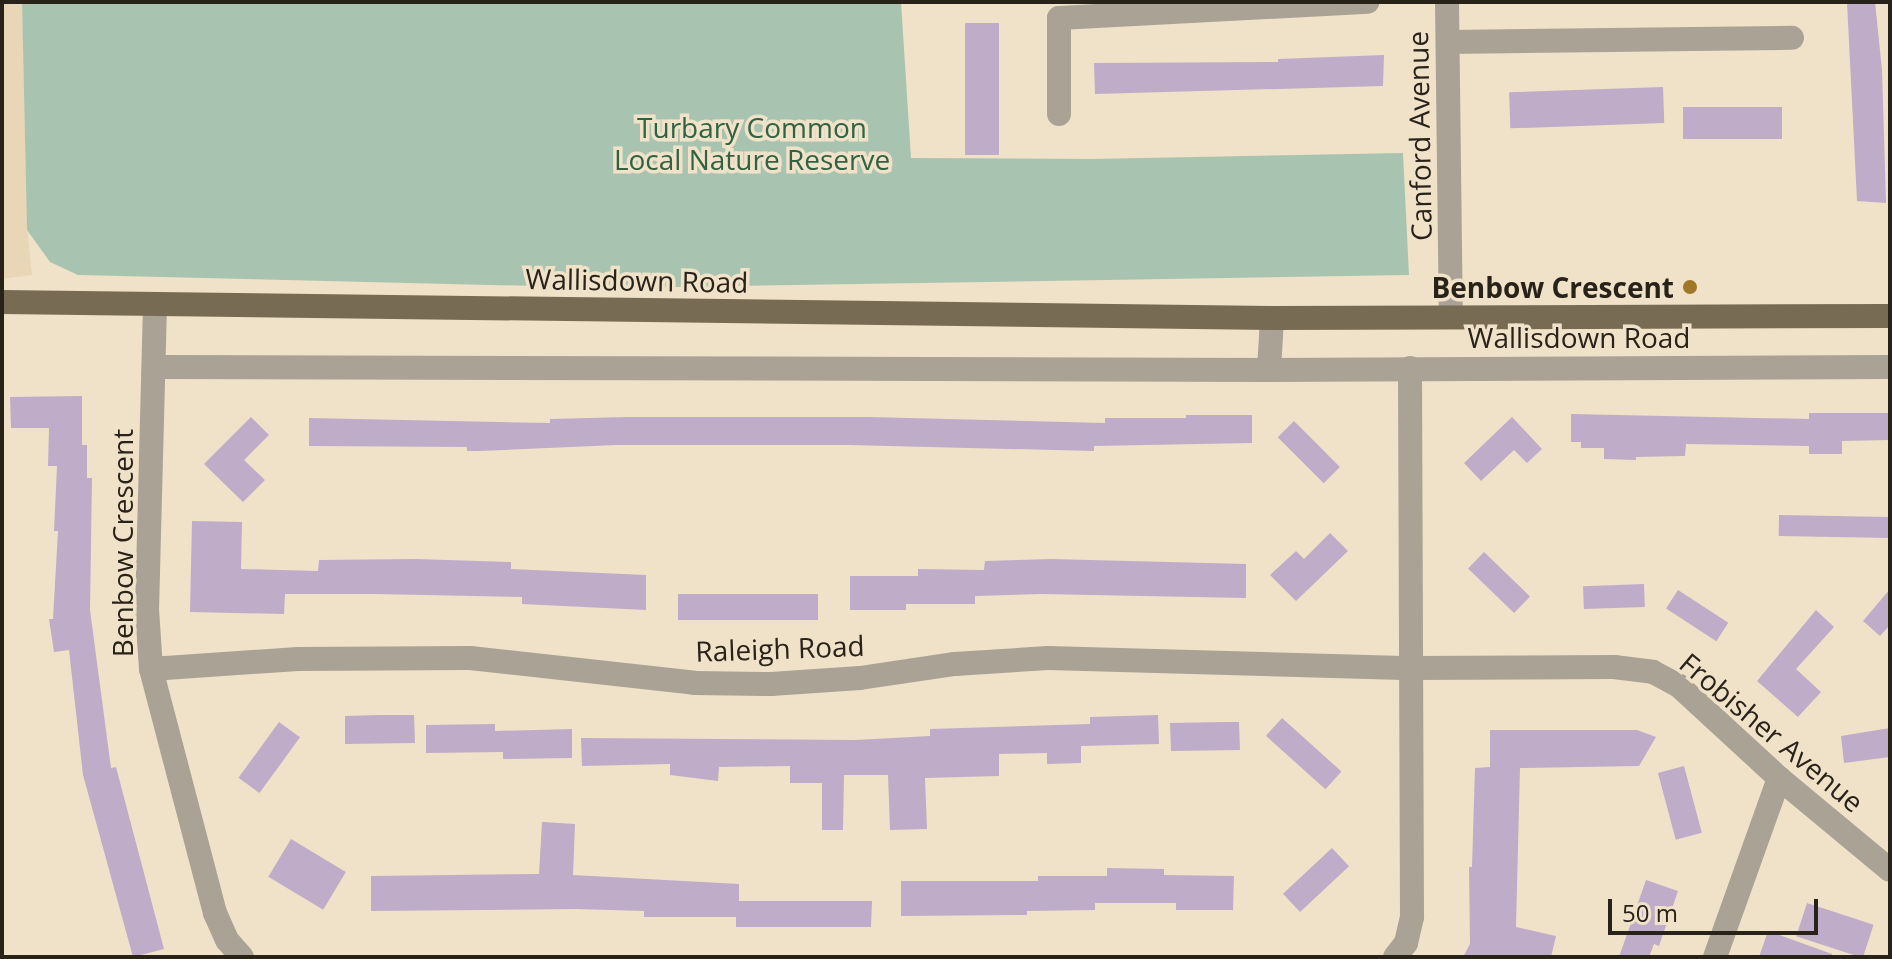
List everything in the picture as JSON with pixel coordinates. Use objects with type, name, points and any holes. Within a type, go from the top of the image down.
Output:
[{"type":"main road","name":"Wallisdown Road","points":[[2,302],[1272,318],[1890,316]]},
{"type":"street","points":[[1059,114],[1059,18],[1368,2]]},
{"type":"street","name":"Canford Avenue","points":[[1447,2],[1451,317]]},
{"type":"street","points":[[1448,42],[1792,38]]},
{"type":"street","name":"Benbow Crescent","points":[[155,305],[147,609],[151,669],[215,913],[227,940],[242,957]]},
{"type":"street","points":[[1269,370],[1272,318]]},
{"type":"street","name":"Wallisdown Road","points":[[154,367],[1269,370],[1890,367]]},
{"type":"street","points":[[1395,957],[1406,943],[1412,917],[1410,368]]},
{"type":"street","name":"Raleigh Road","points":[[151,669],[298,659],[470,658],[695,683],[771,684],[860,678],[955,664],[1048,658],[1412,668]]},
{"type":"street","name":"Frobisher Avenue","points":[[1412,668],[1614,667],[1653,672],[1679,686],[1779,778],[1890,870]]},
{"type":"street","points":[[1715,957],[1779,778]]},
{"type":"shaded area","points":[[2,2],[22,2],[27,228],[32,275],[2,279]]},
{"type":"green space","name":"Turbary Common Local Nature Reserve","points":[[22,2],[901,2],[911,158],[1091,159],[1403,153],[1409,275],[617,288],[78,275],[50,262],[27,230]]},
{"type":"building","points":[[1847,2],[1875,2],[1882,70],[1886,203],[1857,201]]},
{"type":"building","points":[[965,23],[999,23],[999,155],[965,155]]},
{"type":"building","points":[[1384,55],[1383,86],[1095,94],[1094,63],[1278,62],[1278,59]]},
{"type":"building","points":[[1663,87],[1664,123],[1510,128],[1509,92]]},
{"type":"building","points":[[1683,107],[1782,107],[1782,139],[1683,139]]},
{"type":"building","points":[[82,396],[82,445],[87,445],[87,478],[92,478],[90,610],[111,768],[116,767],[164,949],[133,957],[83,775],[69,650],[54,652],[49,619],[53,619],[58,531],[54,531],[57,466],[48,466],[49,428],[11,428],[10,397]]},
{"type":"building","points":[[1809,413],[1890,413],[1890,440],[1842,441],[1842,454],[1809,454],[1809,446],[1686,444],[1685,456],[1636,457],[1636,460],[1604,459],[1604,448],[1581,448],[1581,442],[1571,442],[1571,414],[1809,419]]},
{"type":"building","points":[[1186,415],[1252,415],[1252,443],[1094,446],[1094,451],[849,445],[616,445],[479,451],[467,451],[467,447],[309,446],[309,418],[550,423],[550,419],[627,417],[869,417],[1105,423],[1105,418],[1186,418]]},
{"type":"building","points":[[251,417],[269,435],[244,460],[265,480],[243,502],[204,464]]},
{"type":"building","points":[[1512,417],[1542,449],[1527,463],[1514,450],[1481,481],[1464,463]]},
{"type":"building","points":[[1294,421],[1340,467],[1324,483],[1278,437]]},
{"type":"building","points":[[1779,515],[1890,517],[1890,538],[1779,536]]},
{"type":"building","points":[[192,521],[242,522],[241,569],[318,571],[319,560],[416,559],[511,562],[511,569],[646,575],[646,610],[522,604],[522,597],[285,594],[284,614],[190,612]]},
{"type":"building","points":[[1330,533],[1348,551],[1296,601],[1270,575],[1296,551],[1304,559]]},
{"type":"building","points":[[1484,552],[1530,596],[1514,613],[1468,569]]},
{"type":"building","points":[[1051,559],[1246,564],[1246,598],[1041,594],[975,596],[975,604],[906,604],[906,610],[850,610],[850,576],[918,576],[918,569],[984,570],[985,561]]},
{"type":"building","points":[[1644,584],[1645,607],[1584,609],[1583,586]]},
{"type":"building","points":[[1890,589],[1890,625],[1880,636],[1863,621]]},
{"type":"building","points":[[1678,590],[1728,623],[1716,641],[1666,608]]},
{"type":"building","points":[[678,594],[818,594],[818,620],[678,620]]},
{"type":"building","points":[[1816,610],[1834,627],[1796,669],[1821,692],[1798,717],[1757,681]]},
{"type":"building","points":[[414,715],[415,743],[345,744],[345,716]]},
{"type":"building","points":[[1158,715],[1159,744],[1081,746],[1081,763],[1047,764],[1047,753],[999,754],[999,776],[925,778],[927,829],[890,830],[888,775],[844,775],[843,830],[822,830],[822,783],[790,783],[790,766],[719,767],[718,781],[670,775],[670,764],[582,766],[581,738],[855,740],[930,736],[930,729],[1090,724],[1090,717]]},
{"type":"building","points":[[1282,718],[1341,772],[1325,789],[1266,736]]},
{"type":"building","points":[[279,722],[300,737],[259,793],[238,778]]},
{"type":"building","points":[[1239,722],[1240,750],[1171,751],[1170,723]]},
{"type":"building","points":[[495,724],[495,731],[572,729],[572,758],[503,759],[503,752],[426,753],[426,725]]},
{"type":"building","points":[[1890,728],[1890,757],[1844,763],[1841,736]]},
{"type":"building","points":[[1490,730],[1637,730],[1656,737],[1639,766],[1520,768],[1516,927],[1556,936],[1551,957],[1463,957],[1470,944],[1469,867],[1472,867],[1475,768],[1490,767]]},
{"type":"building","points":[[1684,766],[1702,833],[1676,840],[1658,773]]},
{"type":"building","points":[[542,822],[575,824],[573,875],[739,884],[739,901],[872,901],[871,927],[736,927],[736,917],[644,917],[644,911],[371,911],[371,876],[539,874]]},
{"type":"building","points":[[291,839],[346,872],[323,910],[268,877]]},
{"type":"building","points":[[1332,848],[1349,866],[1300,912],[1283,894]]},
{"type":"building","points":[[1107,868],[1164,869],[1164,875],[1234,876],[1233,910],[1176,910],[1176,903],[1095,903],[1095,910],[1027,911],[1027,915],[901,916],[901,881],[1038,881],[1038,876],[1107,876]]},
{"type":"building","points":[[1646,880],[1678,891],[1659,946],[1654,944],[1649,957],[1619,957]]},
{"type":"building","points":[[1807,903],[1874,925],[1863,957],[1796,936]]},
{"type":"building","points":[[1768,931],[1832,954],[1831,957],[1759,957]]},
{"type":"place","name":"Benbow Crescent","points":[[1690,287]]}]
